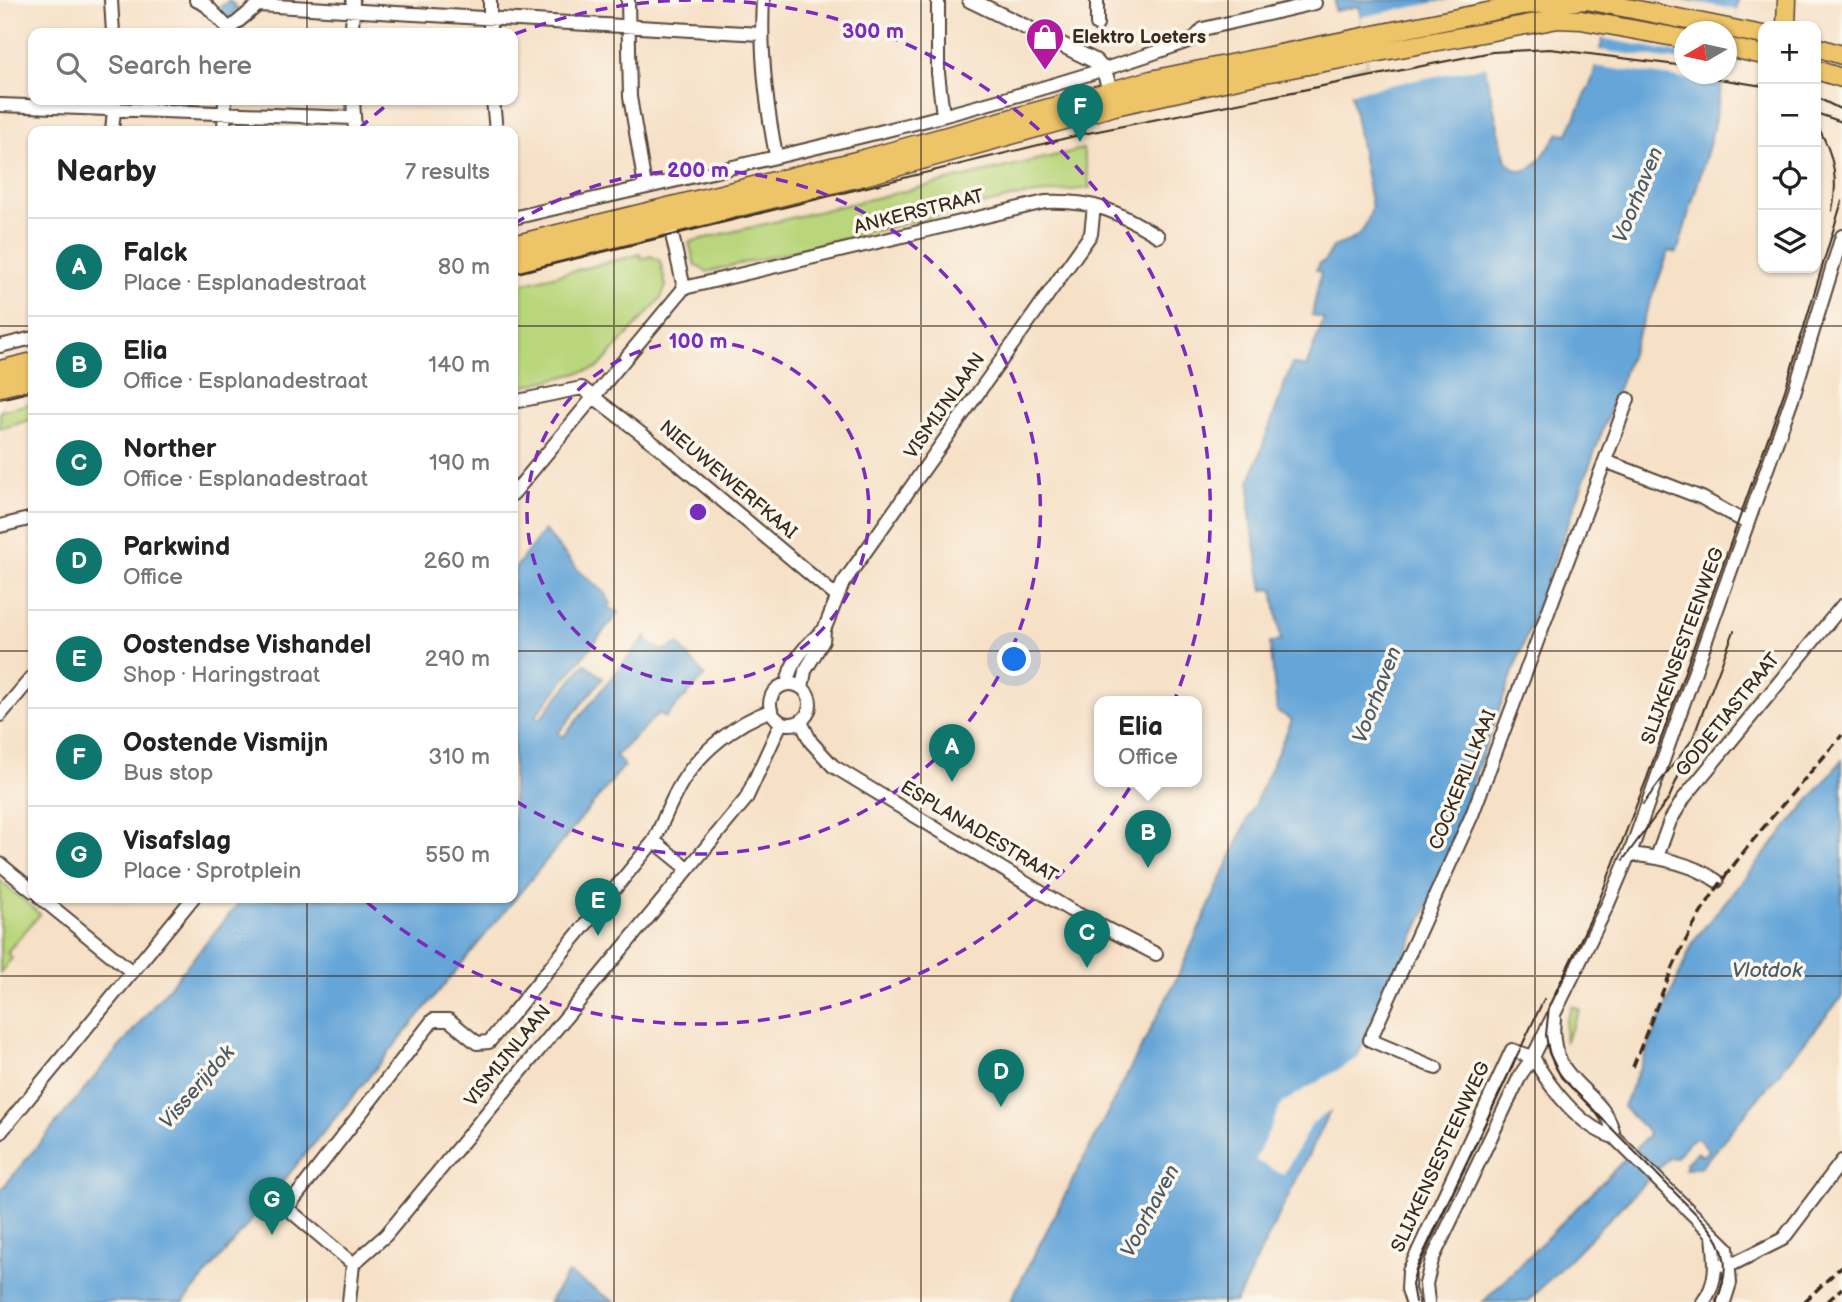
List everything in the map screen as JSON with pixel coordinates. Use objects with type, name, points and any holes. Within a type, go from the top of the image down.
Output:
[{"type":"main road","points":[[1364,44],[1485,5],[1544,1],[1587,0],[1758,34]]},
{"type":"main road","points":[[518,261],[860,160],[1113,99],[1209,67],[1364,44],[1457,36],[1546,20],[1606,23],[1674,36]]},
{"type":"main road","points":[[1737,49],[1758,54]]},
{"type":"main road","points":[[1821,49],[1842,55]]},
{"type":"main road","points":[[1821,72],[1842,78]]},
{"type":"main road","points":[[518,244],[668,216]]},
{"type":"main road","points":[[0,370],[28,363]]},
{"type":"main road","points":[[0,387],[28,380]]},
{"type":"street","points":[[111,0],[113,28]]},
{"type":"street","points":[[196,0],[206,5],[225,28]]},
{"type":"street","points":[[490,0],[490,28]]},
{"type":"street","points":[[628,0],[626,24],[630,97],[645,187]]},
{"type":"street","points":[[763,0],[761,33],[768,114],[776,155]]},
{"type":"street","points":[[938,0],[937,62],[943,115]]},
{"type":"street","points":[[970,0],[1085,53],[1104,71],[1113,99]]},
{"type":"street","points":[[1097,0],[1097,25]]},
{"type":"street","points":[[518,217],[943,115],[1104,71],[1194,39],[1203,29],[1315,3]]},
{"type":"street","points":[[231,28],[258,5],[352,5],[489,18],[761,33]]},
{"type":"street","points":[[352,5],[352,28]]},
{"type":"street","points":[[0,104],[28,104]]},
{"type":"street","points":[[113,126],[115,105]]},
{"type":"street","points":[[170,105],[225,106],[354,118]]},
{"type":"street","points":[[353,105],[355,126]]},
{"type":"street","points":[[494,105],[496,126]]},
{"type":"street","points":[[223,126],[225,106]]},
{"type":"street","name":"ANKERSTRAAT","points":[[684,288],[1025,206],[1060,201],[1116,211],[1158,236]]},
{"type":"street","name":"VISMIJNLAAN","points":[[802,688],[805,671],[823,641],[836,596],[1091,234],[1094,206]]},
{"type":"street","points":[[518,488],[684,288],[668,216]]},
{"type":"street","name":"SLIJKENSESTEENWEG","points":[[1428,1302],[1426,1284],[1432,1260],[1521,1074],[1533,1057],[1608,904],[1629,854],[1794,393],[1842,236]]},
{"type":"street","points":[[0,346],[28,339]]},
{"type":"street","points":[[518,401],[582,388],[594,395]]},
{"type":"street","name":"NIEUWEWERFKAAI","points":[[594,395],[836,596]]},
{"type":"street","name":"COCKERILLKAAI","points":[[1436,1068],[1370,1040],[1472,815],[1628,399]]},
{"type":"street","points":[[1605,461],[1702,498],[1747,523]]},
{"type":"street","points":[[0,526],[28,519]]},
{"type":"street","name":"GODETIASTRAAT","points":[[1657,857],[1670,821],[1684,798],[1842,606]]},
{"type":"street","name":"VISMIJNLAAN","points":[[788,684],[793,667],[810,641],[824,630]]},
{"type":"street","points":[[0,715],[28,682]]},
{"type":"street","points":[[788,684],[802,688],[810,705],[801,722],[792,725],[781,723],[770,711],[769,704],[775,690],[788,684]]},
{"type":"street","points":[[349,1302],[354,1264],[287,1208],[433,1020],[449,1020],[477,1043],[489,1042],[654,841],[681,783],[694,766],[748,720],[770,711]]},
{"type":"street","name":"ESPLANADESTRAAT","points":[[801,722],[811,742],[833,766],[1070,910],[1156,954]]},
{"type":"street","name":"VISMIJNLAAN","points":[[354,1264],[386,1235],[746,799],[781,723]]},
{"type":"street","points":[[654,841],[687,868]]},
{"type":"street","points":[[1629,854],[1657,857],[1705,872],[1717,881]]},
{"type":"street","points":[[0,864],[28,887]]},
{"type":"street","points":[[47,903],[132,972]]},
{"type":"street","points":[[0,1133],[188,903]]},
{"type":"street","points":[[1555,1012],[1553,1030],[1557,1059],[1569,1076],[1612,1121],[1614,1137]]},
{"type":"street","name":"SLIJKENSESTEENWEG","points":[[1412,1302],[1408,1289],[1409,1271],[1512,1050],[1533,1057]]},
{"type":"street","points":[[1533,1057],[1540,1071],[1574,1110],[1601,1133],[1614,1137],[1727,1248],[1730,1283],[1724,1302]]},
{"type":"street","points":[[1716,1265],[1730,1264],[1783,1239],[1842,1161]]},
{"type":"street","points":[[1703,1302],[1712,1284],[1716,1265],[1713,1234]]},
{"type":"green space","points":[[1083,149],[1090,188],[1019,196],[707,272],[695,265],[689,242]]},
{"type":"green space","points":[[641,254],[641,259],[651,256],[660,261],[666,286],[661,298],[598,368],[518,388],[518,285]]},
{"type":"green space","points":[[28,404],[28,421],[0,429],[0,411]]},
{"type":"green space","points":[[0,881],[40,914],[7,952],[12,958],[0,973]]},
{"type":"green space","points":[[1572,1006],[1580,1010],[1565,1042],[1566,1021]]},
{"type":"water","points":[[229,0],[238,9],[227,19],[218,9]]},
{"type":"water","name":"Voorhaven","points":[[1335,0],[1447,0],[1457,48],[1480,47],[1505,158],[1521,171],[1536,164],[1559,133],[1568,134],[1592,80],[1613,0],[1738,0],[1734,21],[1674,21],[1674,84],[1722,84],[1710,142],[1677,253],[1669,251],[1456,826],[1464,830],[1364,1042],[1236,1302],[1010,1302],[1178,976],[1292,720],[1277,711],[1270,643],[1281,640],[1273,589],[1263,590],[1250,516],[1250,481],[1292,364],[1306,367],[1324,319],[1312,315],[1321,272],[1316,270],[1333,247],[1359,235],[1372,208],[1347,70],[1368,65],[1359,6],[1335,11]]},
{"type":"water","points":[[544,530],[579,571],[604,592],[611,604],[608,608],[619,612],[535,716],[540,719],[585,664],[603,678],[558,733],[563,737],[647,635],[645,640],[662,651],[678,644],[705,676],[665,718],[659,713],[616,756],[624,766],[518,895],[518,564]]},
{"type":"water","name":"Vlotdok","points":[[1842,760],[1842,997],[1701,1167],[1685,1169],[1685,1164],[1697,1152],[1703,1156],[1708,1150],[1699,1139],[1692,1139],[1675,1158],[1670,1157],[1527,1302],[1483,1302],[1648,1136],[1648,1132],[1623,1107],[1694,940]]},
{"type":"water","name":"Visserijdok","points":[[239,903],[512,903],[184,1302],[0,1302],[0,1191]]},
{"type":"water","points":[[568,1273],[615,1302],[549,1302]]},
{"type":"pier","points":[[1449,0],[1458,47],[1482,44],[1488,66],[1348,93],[1343,70],[1368,65],[1360,17]]},
{"type":"pier","points":[[1610,0],[1684,0],[1737,10],[1735,21],[1674,21],[1674,52],[1601,38]]},
{"type":"pier","points":[[1598,50],[1674,60],[1674,77],[1593,66]]},
{"type":"pier","points":[[1361,1056],[1336,1107],[1312,1123],[1283,1175],[1255,1160],[1282,1103]]},
{"type":"tram line","points":[[518,273],[1083,134],[1492,52],[1550,49],[1674,65]]},
{"type":"tram line","points":[[1737,82],[1758,85]]},
{"type":"tram line","points":[[1821,100],[1842,110]]},
{"type":"tram line","points":[[1821,115],[1842,122]]},
{"type":"tram line","points":[[1821,134],[1833,166],[1835,188],[1832,211]]},
{"type":"tram line","points":[[1716,1302],[1725,1270],[1722,1251],[1713,1232],[1561,1077],[1549,1053],[1546,1035],[1549,1006],[1598,903],[1647,778],[1785,390],[1842,201]]},
{"type":"tram line","points":[[0,399],[28,392]]},
{"type":"tram line","points":[[1643,804],[1692,740],[1734,631]]},
{"type":"tram line","points":[[1623,860],[1669,798],[1687,756]]},
{"type":"tram line","points":[[1415,1302],[1412,1285],[1416,1269],[1544,999]]},
{"type":"railway","points":[[1633,1067],[1673,967],[1702,911],[1751,843],[1842,735]]},
{"type":"railway","points":[[1804,1302],[1842,1266]]},
{"type":"railway","points":[[1827,1302],[1842,1288]]},
{"type":"place","name":"Elektro Loeters","points":[[1045,71]]},
{"type":"place","name":"Oostende Vismijn","points":[[1080,142]]},
{"type":"place","name":"Falck","points":[[952,782]]},
{"type":"place","name":"Elia","points":[[1148,868]]},
{"type":"place","name":"Oostendse Vishandel","points":[[598,936]]},
{"type":"place","name":"Norther","points":[[1087,968]]},
{"type":"place","name":"Parkwind","points":[[1001,1107]]},
{"type":"place","name":"Visafslag","points":[[272,1235]]}]
